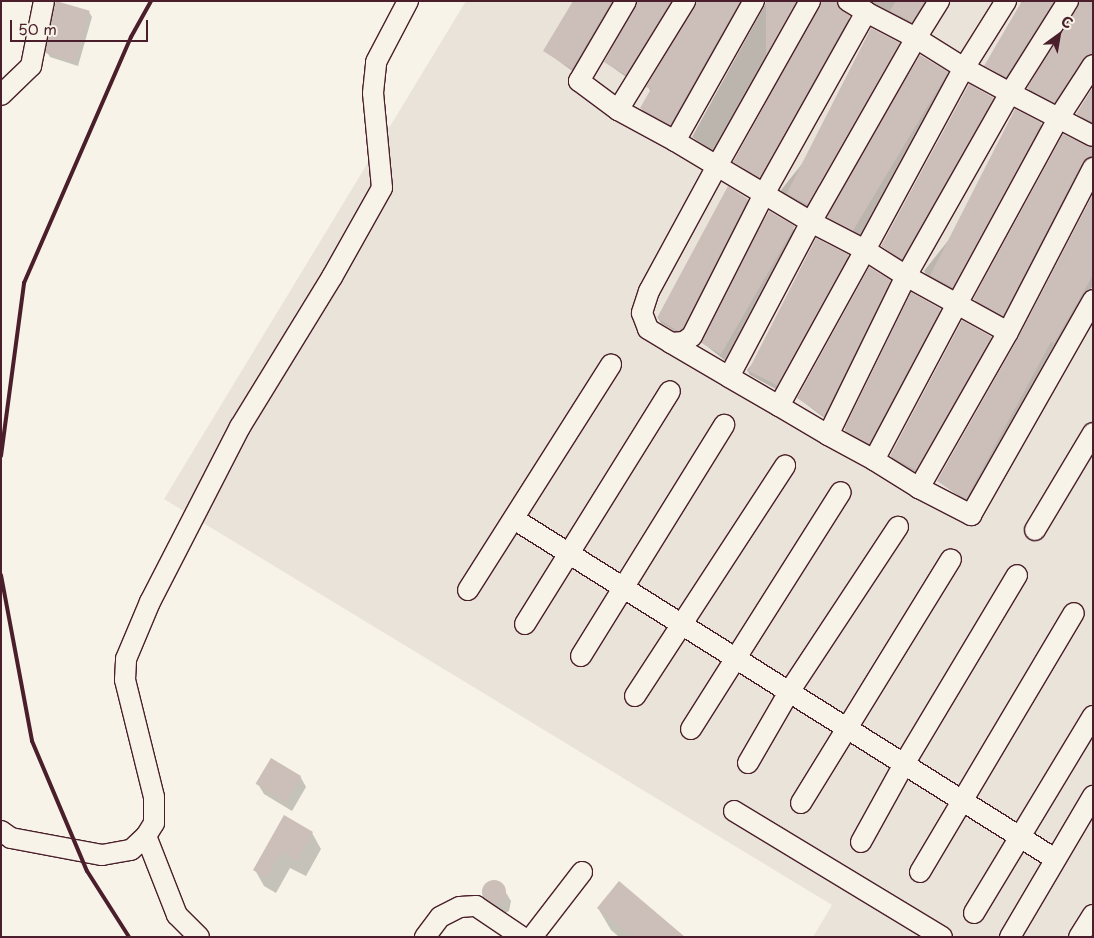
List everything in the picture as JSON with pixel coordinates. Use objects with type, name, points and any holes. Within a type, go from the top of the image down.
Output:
[{"type":"lane","points":[[1,95],[31,66],[44,1]]},
{"type":"lane","points":[[1,831],[11,838],[102,855],[131,850],[146,836],[154,823],[154,797],[125,680],[126,660],[150,602],[240,427],[328,285],[382,188],[373,93],[376,62],[408,1]]},
{"type":"lane","points":[[626,1],[579,81],[618,110],[811,222],[865,250],[906,276],[1008,332]]},
{"type":"lane","points":[[618,110],[685,1]]},
{"type":"lane","points":[[674,141],[754,1]]},
{"type":"lane","points":[[810,1],[649,291],[642,313],[648,329],[919,488],[971,515],[1093,300]]},
{"type":"lane","points":[[848,1],[916,38],[964,68],[1093,136]]},
{"type":"lane","points":[[729,377],[811,222],[939,1]]},
{"type":"lane","points":[[779,406],[964,68],[1006,1]]},
{"type":"lane","points":[[828,435],[906,276],[1010,93],[1068,1]]},
{"type":"lane","points":[[671,343],[684,342],[692,336],[764,194],[866,12]]},
{"type":"lane","points":[[874,460],[1058,119],[1093,64]]},
{"type":"lane","points":[[919,488],[1008,332],[1093,168]]},
{"type":"lane","points":[[468,590],[611,365]]},
{"type":"lane","points":[[524,624],[670,391]]},
{"type":"lane","points":[[581,656],[724,425]]},
{"type":"lane","points":[[1035,530],[1093,433]]},
{"type":"lane","points":[[635,696],[785,466]]},
{"type":"lane","points":[[691,729],[734,658],[841,492]]},
{"type":"lane","points":[[514,519],[1056,859]]},
{"type":"lane","points":[[748,763],[789,692],[898,527]]},
{"type":"lane","points":[[801,803],[951,559]]},
{"type":"lane","points":[[861,842],[904,764],[1017,575]]},
{"type":"lane","points":[[920,872],[961,800],[1074,613]]},
{"type":"lane","points":[[974,913],[1018,835],[1093,716]]},
{"type":"lane","points":[[1010,937],[1093,796]]},
{"type":"lane","points":[[734,811],[942,937]]},
{"type":"lane","points":[[146,836],[177,915],[200,937]]},
{"type":"lane","points":[[532,937],[582,872]]},
{"type":"lane","points":[[425,937],[440,916],[460,907],[476,906],[522,937]]},
{"type":"lane","points":[[1079,937],[1093,915]]},
{"type":"shaded area","points":[[466,1],[1093,1],[1093,937],[813,937],[832,905],[164,499]]},
{"type":"building","points":[[56,1],[90,11],[75,62],[41,52]]},
{"type":"building","points":[[573,1],[612,1],[572,69],[543,51]]},
{"type":"building","points":[[638,1],[671,1],[626,75],[604,62]]},
{"type":"building","points":[[697,1],[740,1],[670,125],[640,108],[651,89],[646,87]]},
{"type":"building","points":[[766,1],[796,1],[796,156],[766,156]]},
{"type":"building","points":[[822,1],[836,1],[838,7],[850,16],[760,178],[733,162]]},
{"type":"building","points":[[896,1],[925,1],[912,22],[890,11]]},
{"type":"building","points":[[1022,1],[1054,1],[1006,77],[984,66]]},
{"type":"building","points":[[1080,1],[1093,1],[1093,53],[1083,59],[1054,103],[1027,88]]},
{"type":"building","points":[[871,28],[900,43],[816,209],[787,194]]},
{"type":"building","points":[[920,55],[948,72],[852,232],[824,215]]},
{"type":"building","points":[[969,84],[994,98],[902,259],[881,246]]},
{"type":"building","points":[[1093,87],[1093,122],[1076,114]]},
{"type":"building","points":[[1015,109],[1042,123],[957,289],[930,276]]},
{"type":"building","points":[[1063,134],[1093,148],[1093,156],[1082,163],[1003,316],[973,299]]},
{"type":"building","points":[[728,186],[748,199],[683,328],[678,331],[657,318]]},
{"type":"building","points":[[1093,194],[1093,275],[1054,343],[1051,342],[966,499],[937,481],[1018,338]]},
{"type":"building","points":[[769,211],[795,226],[721,354],[695,339]]},
{"type":"building","points":[[816,238],[849,255],[781,388],[748,371]]},
{"type":"building","points":[[869,267],[891,280],[824,416],[797,398]]},
{"type":"building","points":[[911,292],[941,309],[869,444],[845,431],[845,427]]},
{"type":"building","points":[[962,320],[992,337],[916,470],[890,456]]},
{"type":"building","points":[[271,758],[301,776],[286,802],[256,784]]},
{"type":"building","points":[[284,815],[313,832],[297,861],[281,852],[266,878],[253,870]]},
{"type":"building","points":[[494,880],[499,881],[505,887],[505,897],[499,903],[494,904],[489,903],[483,897],[482,892],[483,887],[489,881]]},
{"type":"building","points":[[619,881],[685,937],[631,937],[597,908]]},
{"type":"railway","points":[[1,456],[24,283],[131,37],[151,1]]},
{"type":"railway","points":[[1,575],[32,741],[87,871],[129,937]]}]
